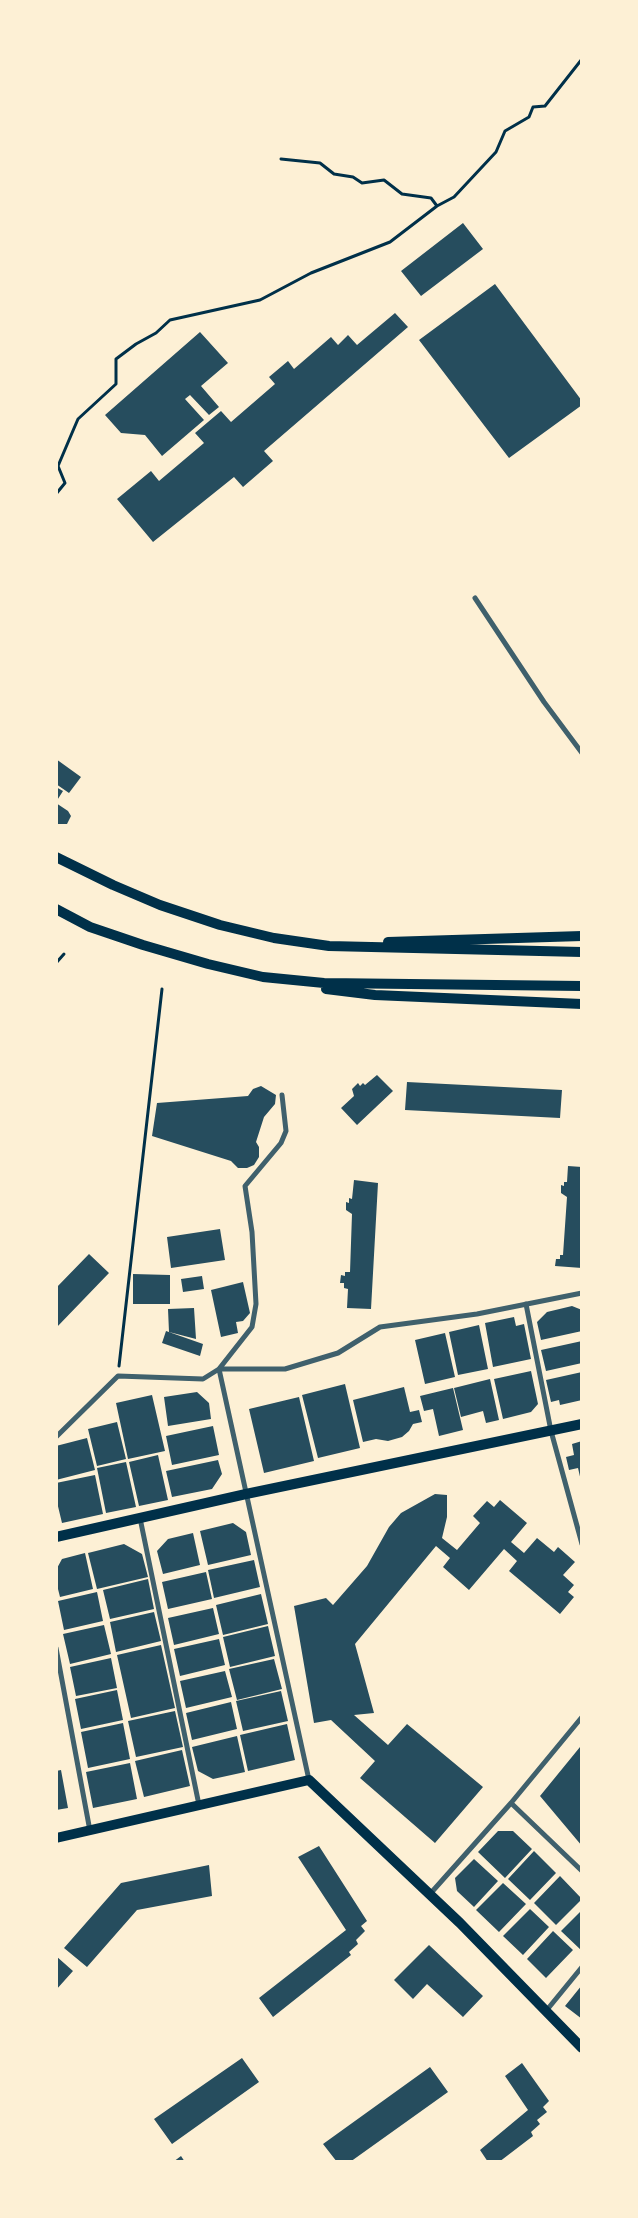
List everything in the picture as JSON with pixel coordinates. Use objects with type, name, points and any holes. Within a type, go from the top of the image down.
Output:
[{"type":"main road","points":[[56,857],[113,885],[160,904],[220,925],[274,938],[329,946],[582,952]]},
{"type":"main road","points":[[56,909],[90,927],[143,945],[208,964],[321,988],[375,995],[582,1004]]},
{"type":"main road","points":[[274,938],[333,942],[391,942],[582,936]]},
{"type":"main road","points":[[263,977],[324,983],[582,986]]},
{"type":"main road","points":[[56,1537],[246,1494],[582,1424]]},
{"type":"main road","points":[[56,1838],[309,1780],[430,1894],[582,2048]]},
{"type":"street","points":[[474,598],[538,694],[582,753]]},
{"type":"street","points":[[56,1437],[118,1376],[203,1379],[219,1369],[252,1327],[256,1304],[252,1232],[245,1186],[281,1143],[286,1131],[282,1095]]},
{"type":"street","points":[[219,1369],[284,1369],[338,1353],[380,1327],[477,1314],[582,1293]]},
{"type":"street","points":[[526,1304],[551,1431],[582,1544]]},
{"type":"street","points":[[219,1369],[309,1780]]},
{"type":"street","points":[[140,1518],[199,1805]]},
{"type":"street","points":[[56,1648],[90,1830]]},
{"type":"street","points":[[430,1894],[511,1802],[582,1717]]},
{"type":"street","points":[[511,1802],[582,1871]]},
{"type":"street","points":[[546,2011],[582,1966]]},
{"type":"path","points":[[56,494],[65,483],[58,466],[78,419],[116,384],[116,359],[156,333],[170,320],[260,300],[311,272],[390,242],[437,206],[454,197],[496,152],[505,131],[529,117],[533,108],[545,106],[582,59]]},
{"type":"path","points":[[281,159],[320,162],[334,174],[353,178],[362,183],[384,180],[402,194],[431,198],[437,206]]},
{"type":"path","points":[[56,963],[64,954]]},
{"type":"path","points":[[118,1376],[162,989]]},
{"type":"building","points":[[463,223],[483,249],[421,296],[401,271]]},
{"type":"building","points":[[495,284],[582,401],[582,405],[509,458],[419,340]]},
{"type":"building","points":[[395,313],[408,327],[264,451],[273,461],[243,487],[234,477],[153,542],[117,499],[151,471],[159,481],[204,443],[195,433],[221,411],[231,422],[275,384],[269,377],[288,361],[294,369],[331,337],[338,345],[348,335],[357,345]]},
{"type":"building","points":[[200,332],[228,363],[201,386],[219,407],[209,415],[190,395],[185,399],[204,420],[162,456],[145,435],[121,433],[105,415]]},
{"type":"building","points":[[56,759],[81,777],[69,793],[56,784]]},
{"type":"building","points":[[56,787],[63,791],[56,802]]},
{"type":"building","points":[[56,803],[68,811],[71,816],[67,824],[56,824]]},
{"type":"building","points":[[377,1075],[393,1091],[357,1125],[341,1108],[354,1096],[352,1089],[358,1083],[360,1086],[363,1083],[365,1085]]},
{"type":"building","points":[[407,1082],[562,1090],[560,1118],[405,1110]]},
{"type":"building","points":[[261,1086],[276,1095],[275,1104],[264,1117],[256,1142],[259,1147],[259,1157],[254,1165],[247,1168],[238,1168],[231,1161],[152,1136],[157,1103],[248,1096],[253,1089]]},
{"type":"building","points":[[568,1166],[582,1167],[582,1268],[555,1266],[556,1259],[560,1259],[560,1255],[563,1255],[567,1197],[561,1193],[561,1185],[564,1186],[564,1182],[567,1182]]},
{"type":"building","points":[[354,1180],[378,1183],[371,1309],[347,1308],[348,1289],[344,1288],[344,1283],[340,1283],[341,1275],[345,1276],[345,1272],[350,1272],[352,1214],[346,1210],[346,1202],[349,1203],[349,1198],[352,1199]]},
{"type":"building","points":[[220,1229],[225,1260],[171,1268],[167,1237]]},
{"type":"building","points":[[89,1254],[109,1273],[56,1328],[56,1288]]},
{"type":"building","points":[[133,1274],[170,1275],[170,1304],[133,1304]]},
{"type":"building","points":[[202,1276],[204,1289],[183,1292],[181,1279]]},
{"type":"building","points":[[243,1282],[250,1313],[243,1321],[236,1322],[238,1333],[221,1337],[211,1290]]},
{"type":"building","points":[[572,1306],[582,1310],[582,1331],[541,1340],[537,1322],[547,1312]]},
{"type":"building","points":[[194,1308],[196,1339],[169,1332],[168,1309]]},
{"type":"building","points":[[514,1317],[516,1326],[524,1324],[531,1359],[493,1367],[485,1323]]},
{"type":"building","points":[[479,1325],[488,1369],[458,1375],[449,1332]]},
{"type":"building","points":[[166,1331],[203,1344],[200,1356],[162,1343]]},
{"type":"building","points":[[445,1333],[455,1377],[425,1384],[415,1340]]},
{"type":"building","points":[[582,1341],[582,1363],[546,1371],[541,1350]]},
{"type":"building","points":[[531,1371],[538,1404],[531,1412],[503,1419],[494,1379]]},
{"type":"building","points":[[582,1372],[582,1400],[560,1405],[559,1400],[551,1402],[546,1380]]},
{"type":"building","points":[[490,1379],[499,1420],[486,1423],[483,1411],[461,1417],[454,1388]]},
{"type":"building","points":[[345,1384],[360,1448],[318,1458],[302,1395]]},
{"type":"building","points":[[404,1387],[410,1412],[419,1410],[422,1422],[413,1424],[402,1437],[388,1441],[376,1439],[363,1442],[353,1400]]},
{"type":"building","points":[[453,1388],[463,1430],[439,1436],[433,1409],[424,1411],[420,1396]]},
{"type":"building","points":[[197,1392],[209,1403],[211,1419],[168,1426],[164,1397]]},
{"type":"building","points":[[152,1395],[165,1451],[128,1459],[116,1403]]},
{"type":"building","points":[[299,1397],[314,1461],[264,1473],[249,1409]]},
{"type":"building","points":[[117,1422],[126,1459],[97,1466],[88,1429]]},
{"type":"building","points":[[213,1426],[219,1455],[172,1465],[166,1436]]},
{"type":"building","points":[[87,1438],[95,1470],[56,1480],[56,1446]]},
{"type":"building","points":[[582,1441],[581,1481],[578,1468],[569,1470],[566,1457],[574,1455],[572,1444]]},
{"type":"building","points":[[158,1455],[168,1500],[139,1506],[129,1462]]},
{"type":"building","points":[[218,1460],[222,1474],[212,1489],[172,1497],[166,1471]]},
{"type":"building","points":[[126,1462],[136,1507],[106,1513],[97,1468]]},
{"type":"building","points":[[95,1475],[103,1514],[62,1523],[56,1498],[56,1483]]},
{"type":"building","points":[[435,1494],[447,1495],[447,1517],[442,1538],[457,1550],[480,1523],[473,1516],[487,1501],[494,1507],[500,1500],[527,1523],[511,1542],[524,1553],[537,1538],[554,1552],[558,1547],[575,1562],[563,1575],[574,1585],[568,1592],[574,1597],[560,1614],[509,1571],[517,1561],[504,1549],[469,1590],[443,1567],[450,1558],[436,1546],[355,1644],[374,1713],[354,1715],[388,1745],[407,1724],[483,1787],[435,1843],[360,1778],[375,1761],[331,1720],[314,1723],[294,1606],[326,1598],[333,1605],[367,1566],[389,1527],[401,1513]]},
{"type":"building","points":[[233,1523],[246,1532],[251,1555],[208,1565],[200,1531]]},
{"type":"building","points":[[193,1533],[200,1565],[163,1574],[157,1551],[168,1539]]},
{"type":"building","points":[[124,1544],[142,1554],[148,1577],[97,1589],[88,1553]]},
{"type":"building","points":[[85,1553],[93,1589],[60,1597],[56,1581],[56,1570],[62,1559]]},
{"type":"building","points":[[254,1560],[260,1587],[214,1598],[208,1570]]},
{"type":"building","points":[[206,1572],[212,1599],[168,1609],[162,1582]]},
{"type":"building","points":[[148,1579],[154,1609],[110,1619],[103,1590]]},
{"type":"building","points":[[97,1592],[103,1621],[64,1630],[58,1601]]},
{"type":"building","points":[[261,1594],[268,1624],[223,1635],[216,1605]]},
{"type":"building","points":[[213,1608],[219,1634],[174,1645],[168,1618]]},
{"type":"building","points":[[154,1612],[161,1641],[116,1652],[110,1622]]},
{"type":"building","points":[[104,1625],[111,1654],[70,1664],[63,1634]]},
{"type":"building","points":[[268,1626],[275,1656],[230,1667],[223,1637]]},
{"type":"building","points":[[219,1639],[225,1665],[180,1676],[174,1649]]},
{"type":"building","points":[[161,1645],[175,1708],[131,1718],[117,1655]]},
{"type":"building","points":[[111,1658],[117,1688],[76,1696],[70,1667]]},
{"type":"building","points":[[274,1659],[282,1689],[237,1700],[229,1669]]},
{"type":"building","points":[[225,1671],[232,1697],[186,1708],[180,1681]]},
{"type":"building","points":[[117,1690],[123,1720],[81,1729],[75,1699]]},
{"type":"building","points":[[281,1691],[288,1721],[243,1731],[236,1701]]},
{"type":"building","points":[[231,1702],[237,1729],[192,1740],[186,1713]]},
{"type":"building","points":[[175,1711],[183,1747],[136,1757],[128,1721]]},
{"type":"building","points":[[123,1723],[130,1759],[88,1768],[81,1732]]},
{"type":"building","points":[[287,1724],[295,1760],[248,1771],[240,1735]]},
{"type":"building","points":[[237,1736],[245,1772],[213,1779],[198,1771],[192,1747]]},
{"type":"building","points":[[580,1747],[582,1748],[582,1846],[540,1796]]},
{"type":"building","points":[[182,1750],[190,1786],[144,1797],[135,1761]]},
{"type":"building","points":[[130,1763],[137,1799],[93,1808],[86,1772]]},
{"type":"building","points":[[61,1770],[68,1808],[56,1810],[56,1771]]},
{"type":"building","points":[[498,1831],[513,1831],[532,1849],[505,1878],[478,1852]]},
{"type":"building","points":[[319,1846],[367,1921],[361,1926],[365,1931],[356,1940],[358,1944],[349,1952],[351,1955],[273,2017],[259,1998],[346,1930],[298,1857]]},
{"type":"building","points":[[534,1851],[556,1873],[530,1900],[508,1879]]},
{"type":"building","points":[[474,1859],[498,1881],[474,1907],[457,1891],[455,1878]]},
{"type":"building","points":[[209,1865],[212,1896],[137,1910],[87,1967],[64,1948],[121,1883]]},
{"type":"building","points":[[560,1876],[582,1899],[556,1925],[534,1903]]},
{"type":"building","points":[[503,1883],[526,1904],[499,1932],[476,1910]]},
{"type":"building","points":[[530,1909],[549,1927],[523,1955],[503,1936]]},
{"type":"building","points":[[582,1910],[582,1951],[561,1931]]},
{"type":"building","points":[[553,1931],[573,1950],[546,1978],[527,1959]]},
{"type":"building","points":[[429,1945],[483,1996],[463,2017],[427,1984],[413,1999],[394,1980]]},
{"type":"building","points":[[56,1956],[73,1971],[56,1990]]},
{"type":"building","points":[[582,1985],[582,2019],[565,2006]]},
{"type":"building","points":[[242,2058],[259,2082],[172,2144],[154,2119]]},
{"type":"building","points":[[522,2063],[549,2101],[543,2107],[547,2112],[537,2120],[540,2124],[531,2132],[533,2136],[499,2162],[488,2162],[480,2150],[528,2110],[505,2076]]},
{"type":"building","points":[[430,2067],[448,2092],[350,2162],[337,2162],[323,2144]]},
{"type":"building","points":[[181,2156],[185,2162],[173,2162]]}]
